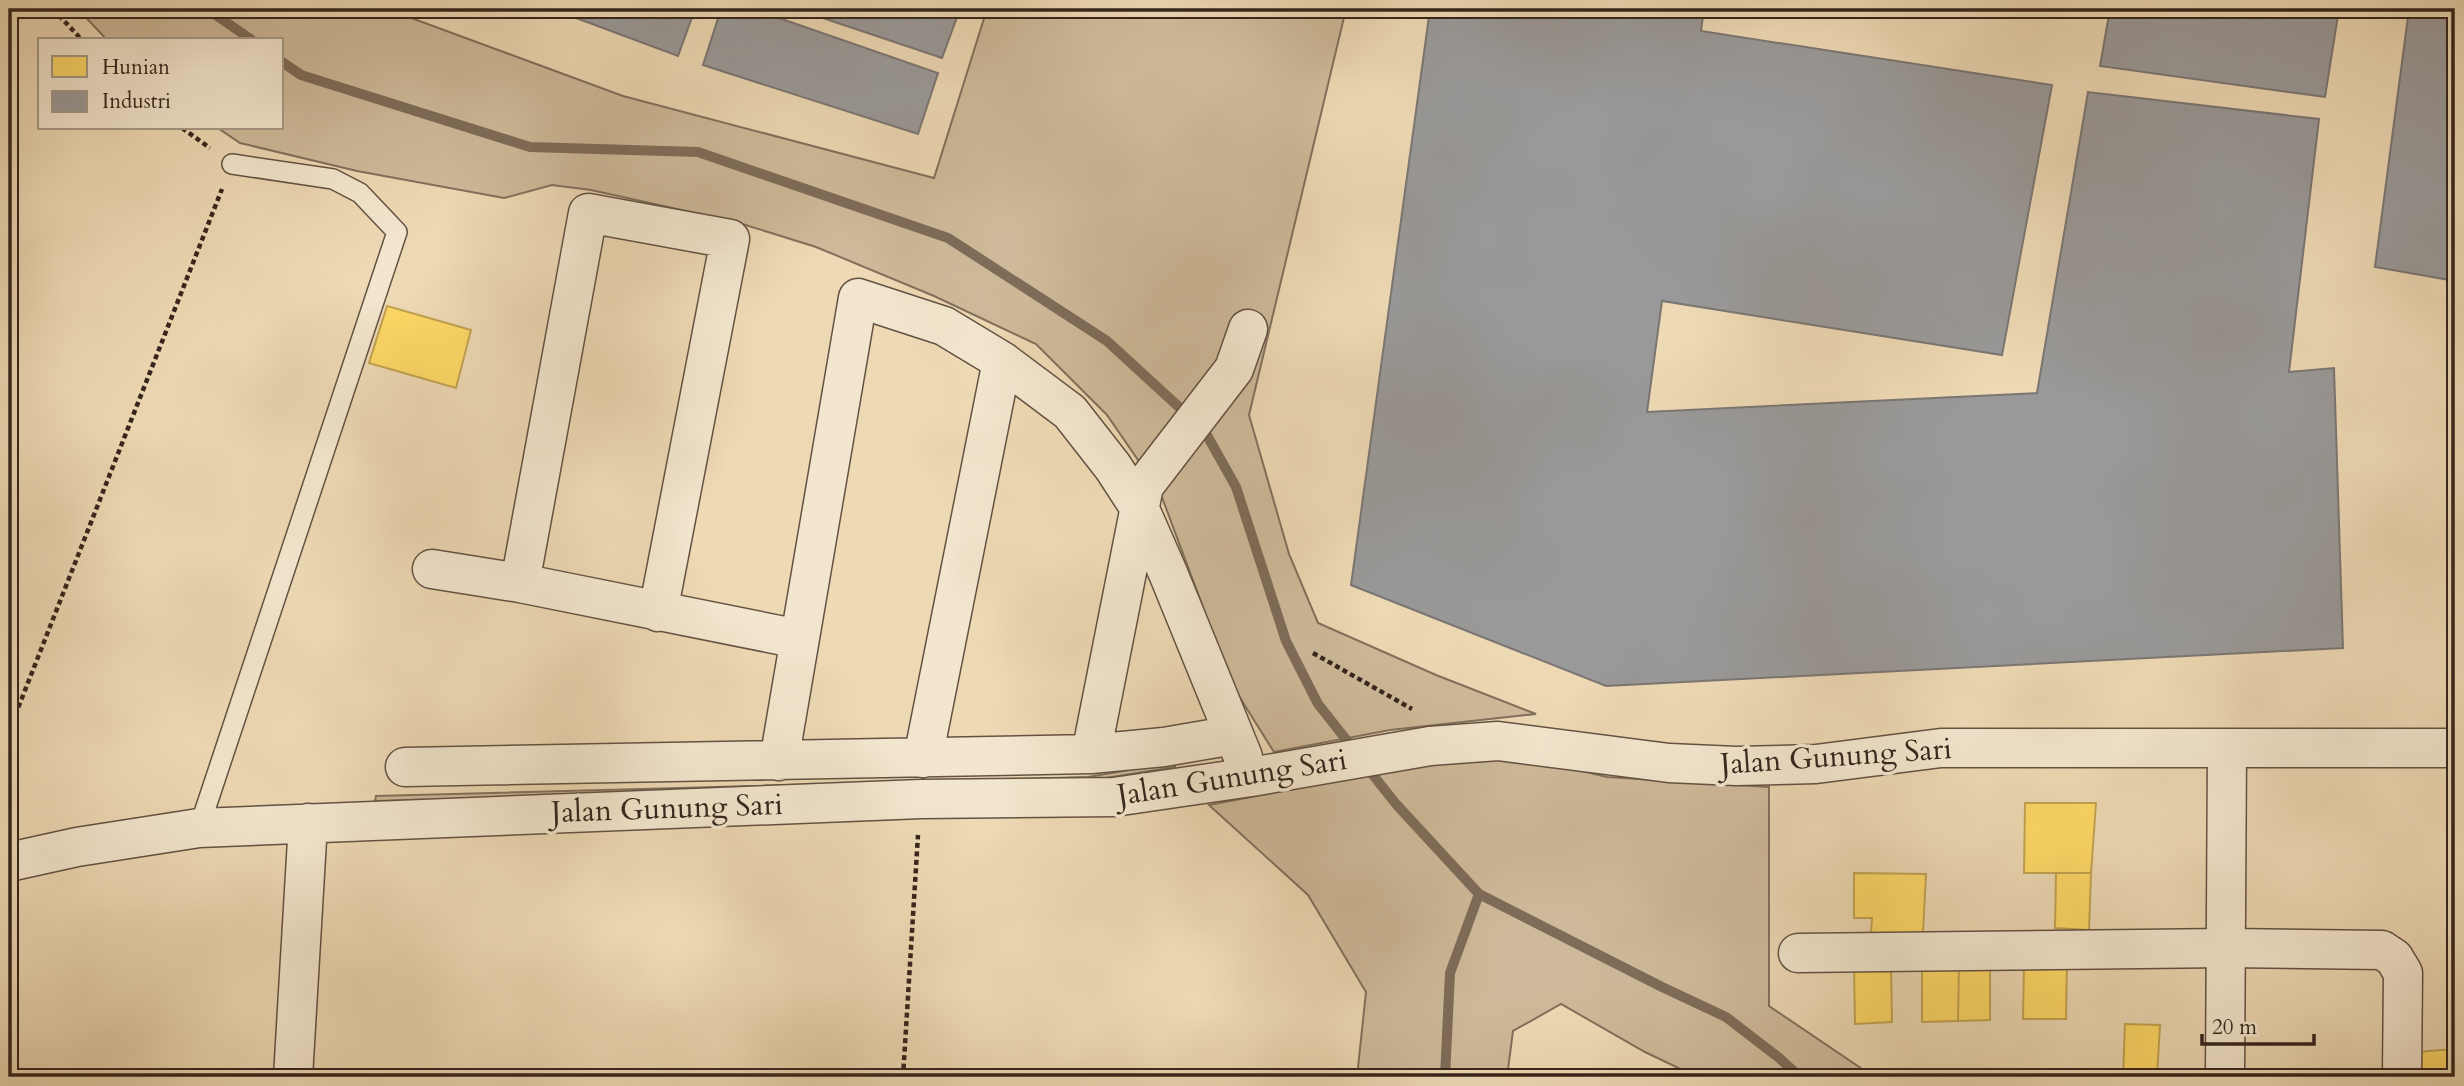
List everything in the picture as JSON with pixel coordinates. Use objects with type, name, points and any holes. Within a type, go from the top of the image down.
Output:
[{"type":"street","points":[[520,583],[587,213],[730,239],[658,612]]},
{"type":"street","points":[[779,761],[858,298],[944,326],[1002,360],[1070,412],[1114,467],[1139,507],[1251,777]]},
{"type":"street","points":[[1091,754],[1144,486],[1234,369],[1248,329]]},
{"type":"street","points":[[923,758],[1002,360]]},
{"type":"street","points":[[432,569],[520,583],[799,639]]},
{"type":"street","points":[[405,766],[1091,754],[1164,747],[1234,735]]},
{"type":"street","name":"Jalan Gunung Sari","points":[[9,862],[77,847],[199,828],[921,799],[1114,797],[1251,777],[1382,753],[1498,741],[1669,763],[1736,766],[1816,764],[1941,748],[2455,748]]},
{"type":"street","points":[[2225,1077],[2227,749]]},
{"type":"street","points":[[293,1077],[308,823]]},
{"type":"street","points":[[1798,953],[2226,948],[2382,950],[2394,958],[2403,973],[2402,1077]]},
{"type":"lane","points":[[199,828],[397,232],[360,193],[333,179],[232,164]]},
{"type":"path","points":[[53,9],[80,38]]},
{"type":"path","points":[[9,731],[232,164]]},
{"type":"path","points":[[1313,653],[1416,711]]},
{"type":"path","points":[[9,704],[16,709]]},
{"type":"path","points":[[903,1077],[921,799]]},
{"type":"shaded area","points":[[78,9],[387,9],[623,96],[934,178],[987,9],[1346,9],[1249,415],[1289,554],[1318,623],[1436,675],[1536,714],[1390,730],[1274,752],[1232,685],[1160,492],[1107,415],[1036,344],[934,296],[816,247],[736,222],[591,190],[552,185],[504,198],[357,171],[240,143],[221,130],[284,130],[284,38],[105,38]]},
{"type":"shaded area","points":[[1487,757],[1536,760],[1607,777],[1769,787],[1769,1006],[1874,1077],[1697,1077],[1645,1052],[1561,1004],[1513,1031],[1507,1077],[1357,1077],[1366,992],[1308,895],[1209,805],[1436,762]]},
{"type":"shaded area","points":[[1175,762],[1175,767],[1087,781],[375,801],[376,796],[1088,777]]},
{"type":"building: Hunian","points":[[387,306],[471,330],[456,388],[369,363]]},
{"type":"building: Hunian","points":[[2025,803],[2096,803],[2091,873],[2024,873]]},
{"type":"building: Hunian","points":[[1854,873],[1926,874],[1923,933],[1871,933],[1872,918],[1854,918]]},
{"type":"building: Hunian","points":[[2056,873],[2091,873],[2089,930],[2055,928]]},
{"type":"building: Hunian","points":[[1922,962],[1959,963],[1958,1021],[1922,1022]]},
{"type":"building: Hunian","points":[[2024,962],[2067,962],[2066,1019],[2023,1019]]},
{"type":"building: Hunian","points":[[1891,963],[1892,1022],[1855,1024],[1854,964]]},
{"type":"building: Hunian","points":[[1959,963],[1990,963],[1990,1020],[1958,1021]]},
{"type":"building: Hunian","points":[[2125,1024],[2160,1025],[2157,1077],[2123,1077]]},
{"type":"building: Hunian","points":[[2455,1049],[2455,1077],[2417,1077],[2417,1052]]},
{"type":"building: Industri","points":[[552,9],[695,9],[678,56]]},
{"type":"building: Industri","points":[[721,9],[753,9],[938,73],[918,134],[703,65]]},
{"type":"building: Industri","points":[[796,9],[960,9],[942,58]]},
{"type":"building: Industri","points":[[1430,9],[1704,9],[1701,31],[2052,85],[2002,355],[1662,301],[1647,412],[2037,393],[2088,92],[2319,119],[2289,372],[2334,368],[2343,648],[1606,686],[1351,585]]},
{"type":"building: Industri","points":[[2110,9],[2339,9],[2325,97],[2100,66]]},
{"type":"building: Industri","points":[[2409,9],[2455,9],[2455,281],[2375,267]]},
{"type":"waterway","points":[[207,9],[249,38]]},
{"type":"waterway","points":[[284,63],[301,75],[530,147],[698,152],[948,238],[1107,341],[1204,430],[1236,487],[1286,641],[1318,704],[1356,752]]},
{"type":"waterway","points":[[1365,765],[1396,804],[1479,894],[1726,1017],[1800,1077]]},
{"type":"waterway","points":[[1445,1077],[1450,973],[1479,894]]}]
